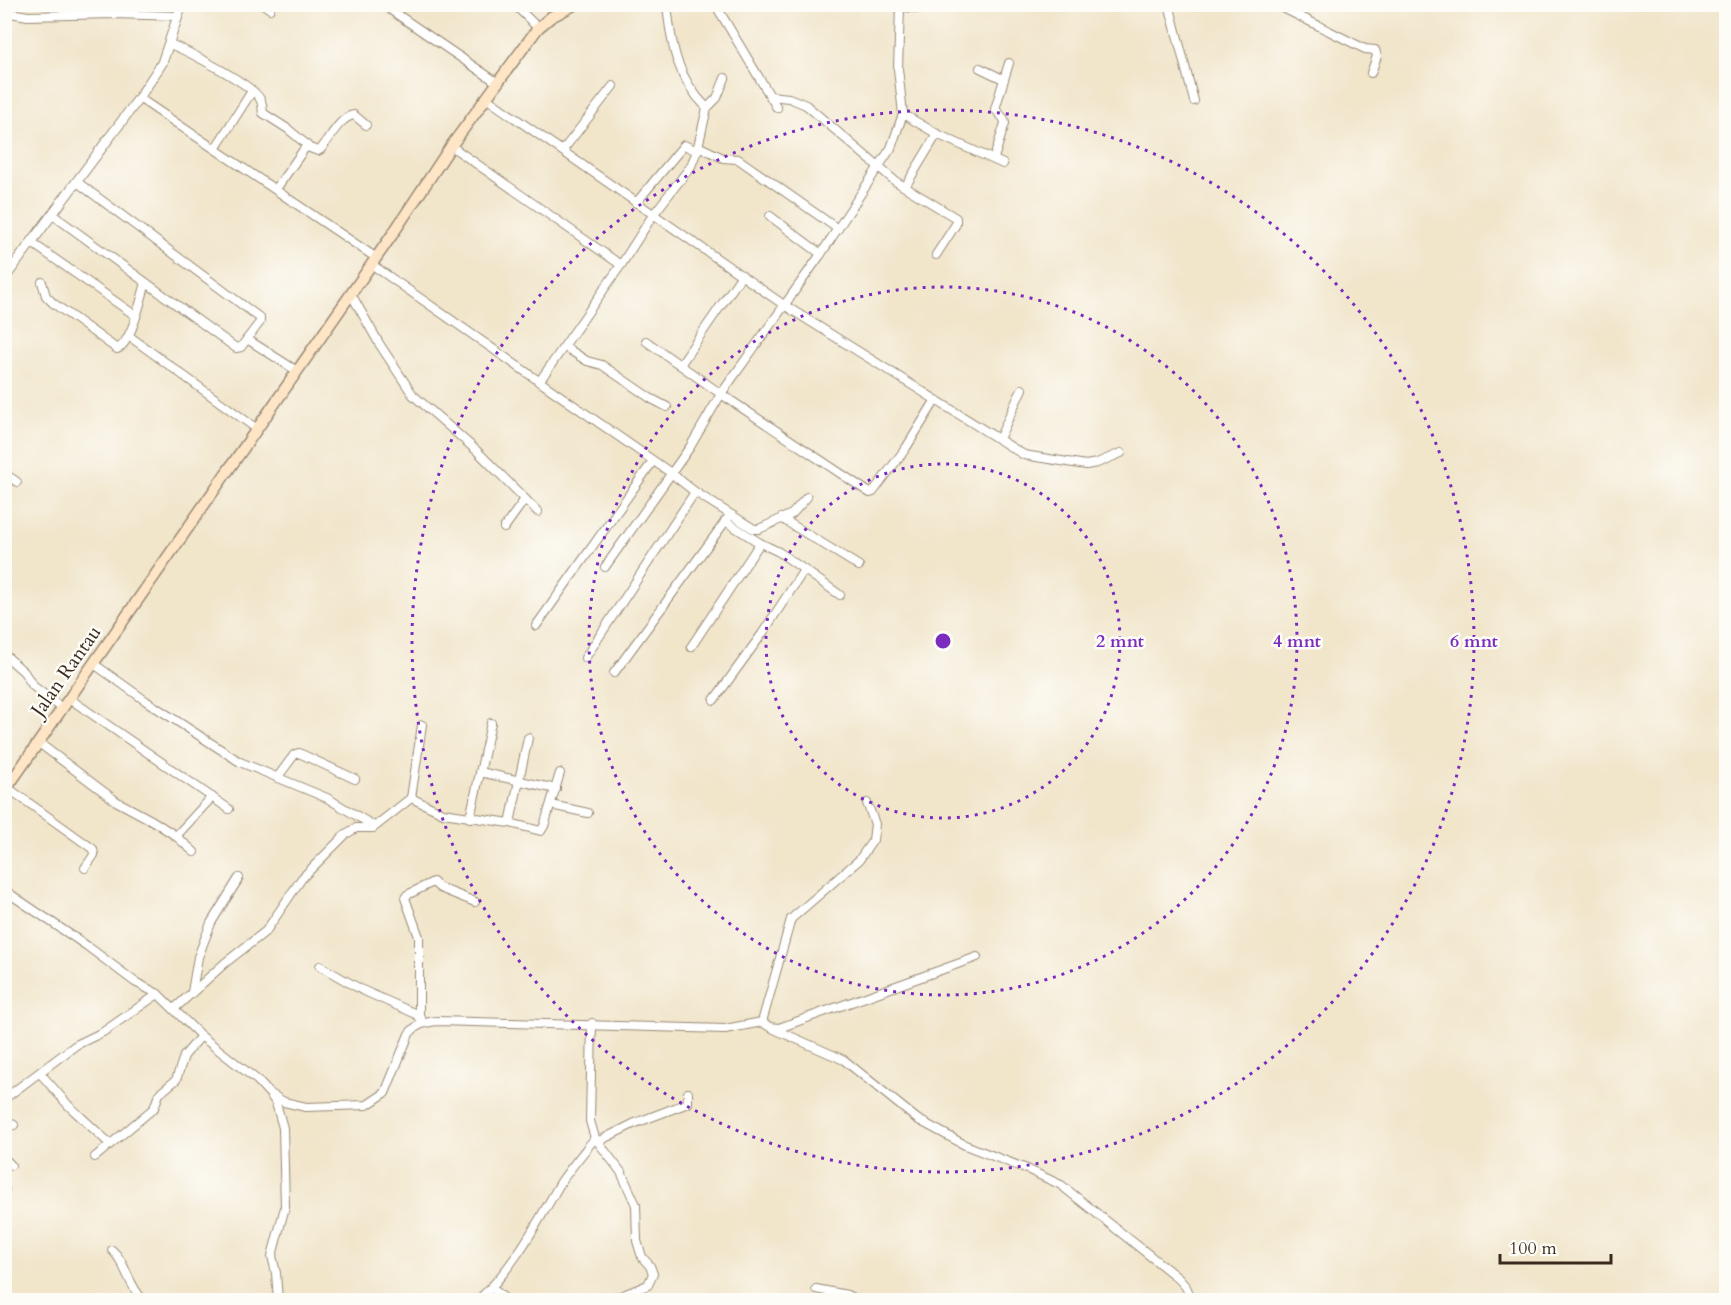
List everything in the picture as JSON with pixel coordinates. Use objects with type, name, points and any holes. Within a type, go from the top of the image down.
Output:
[{"type":"main road","points":[[894,5],[922,7],[942,4]]},
{"type":"main road","name":"Jalan Rantau","points":[[6,790],[351,294],[451,146],[538,28],[551,16],[575,5]]},
{"type":"street","points":[[4,279],[139,98],[162,63],[182,4]]},
{"type":"street","points":[[381,4],[498,83]]},
{"type":"street","points":[[514,4],[538,28]]},
{"type":"street","points":[[667,4],[676,57],[688,87],[707,108]]},
{"type":"street","points":[[714,4],[777,108]]},
{"type":"street","points":[[1169,4],[1194,101]]},
{"type":"street","points":[[1275,4],[1365,49],[1374,50],[1377,56],[1371,73]]},
{"type":"street","points":[[605,567],[705,424],[721,394],[821,255],[891,148],[903,114],[894,5]]},
{"type":"street","points":[[4,12],[28,16],[132,14],[177,16]]},
{"type":"street","points":[[170,44],[186,50],[252,91],[261,99],[263,113],[288,129],[307,147],[318,151],[321,149],[344,119],[350,116],[354,115],[366,125]]},
{"type":"street","points":[[993,158],[1005,123],[994,109],[1009,63]]},
{"type":"street","points":[[980,68],[1004,80]]},
{"type":"street","points":[[539,382],[653,215],[691,166],[698,148],[707,108],[717,98],[725,78]]},
{"type":"street","points":[[563,150],[613,86]]},
{"type":"street","points":[[215,149],[252,91]]},
{"type":"street","points":[[770,96],[789,98],[806,105],[878,168],[957,219],[936,255]]},
{"type":"street","points":[[139,98],[276,189],[539,382],[671,473],[760,543],[779,552],[840,595]]},
{"type":"street","points":[[486,98],[563,150],[739,278],[784,304],[935,401],[1030,457],[1086,465],[1121,453]]},
{"type":"street","points":[[903,114],[937,134],[1003,164]]},
{"type":"street","points":[[905,187],[937,134]]},
{"type":"street","points":[[636,203],[684,145],[723,158],[737,158],[838,229]]},
{"type":"street","points":[[451,146],[621,265]]},
{"type":"street","points":[[276,189],[307,147]]},
{"type":"street","points":[[53,215],[236,348],[240,347],[260,322],[260,318],[77,182]]},
{"type":"street","points":[[770,216],[821,255]]},
{"type":"street","points":[[30,246],[136,316]]},
{"type":"street","points":[[680,365],[739,278]]},
{"type":"street","points":[[42,282],[43,291],[53,303],[115,348],[123,346],[129,336],[146,283]]},
{"type":"street","points":[[351,294],[380,345],[413,395],[477,451],[538,512]]},
{"type":"street","points":[[129,336],[256,429]]},
{"type":"street","points":[[247,339],[297,371]]},
{"type":"street","points":[[646,340],[721,394],[870,493],[906,448],[935,401]]},
{"type":"street","points":[[565,347],[587,361],[602,365],[667,407]]},
{"type":"street","points":[[999,439],[1022,388]]},
{"type":"street","points":[[536,626],[653,461]]},
{"type":"street","points":[[4,473],[17,482]]},
{"type":"street","points":[[585,658],[695,492]]},
{"type":"street","points":[[728,518],[757,530],[792,514],[807,497]]},
{"type":"street","points":[[504,528],[525,499]]},
{"type":"street","points":[[614,674],[728,518]]},
{"type":"street","points":[[781,518],[859,566]]},
{"type":"street","points":[[691,647],[760,543]]},
{"type":"street","points":[[714,700],[762,634],[804,570]]},
{"type":"street","points":[[4,654],[24,672],[33,686],[62,708]]},
{"type":"street","points":[[94,664],[240,762],[327,798],[374,826]]},
{"type":"street","points":[[70,699],[229,809]]},
{"type":"street","points":[[470,818],[491,723]]},
{"type":"street","points":[[174,1009],[266,932],[302,878],[346,834],[356,828],[374,826],[411,798],[422,725]]},
{"type":"street","points":[[510,823],[528,738]]},
{"type":"street","points":[[39,743],[116,801],[176,836],[194,852]]},
{"type":"street","points":[[278,778],[294,755],[299,753],[355,779]]},
{"type":"street","points":[[480,772],[556,789]]},
{"type":"street","points":[[411,798],[444,813],[510,823],[541,831],[560,773]]},
{"type":"street","points":[[6,790],[93,849],[94,855],[85,868]]},
{"type":"street","points":[[176,836],[212,797]]},
{"type":"street","points":[[762,1023],[791,919],[859,860],[873,840],[875,824],[867,803]]},
{"type":"street","points":[[551,804],[588,813]]},
{"type":"street","points":[[192,992],[198,957],[211,922],[238,878]]},
{"type":"street","points":[[269,1093],[284,1102],[306,1107],[367,1105],[385,1093],[409,1034],[419,1021],[419,938],[405,898],[433,882],[440,888],[475,902]]},
{"type":"street","points":[[4,890],[87,946],[135,982],[158,994],[201,1036],[257,1080],[276,1103],[283,1128],[285,1207],[272,1256],[278,1300]]},
{"type":"street","points":[[770,1027],[779,1028],[977,957]]},
{"type":"street","points":[[321,966],[419,1021],[592,1023],[725,1029],[762,1023],[844,1060],[900,1107],[965,1145],[1061,1185],[1178,1278],[1186,1287],[1192,1300]]},
{"type":"street","points":[[4,1099],[75,1045],[103,1032],[158,994]]},
{"type":"street","points":[[588,1300],[621,1296],[648,1286],[653,1274],[650,1266],[642,1257],[636,1241],[636,1205],[621,1172],[597,1139],[590,1121],[592,1023]]},
{"type":"street","points":[[95,1157],[109,1143],[154,1108],[159,1094],[176,1080],[184,1056],[201,1036]]},
{"type":"street","points":[[40,1073],[68,1105],[109,1143]]},
{"type":"street","points":[[478,1300],[492,1288],[533,1230],[563,1180],[597,1139],[688,1103],[688,1093]]},
{"type":"street","points":[[4,1118],[14,1125]]},
{"type":"street","points":[[4,1158],[12,1165]]},
{"type":"street","points":[[112,1250],[119,1256],[130,1284],[143,1300]]},
{"type":"street","points":[[492,1288],[506,1300]]},
{"type":"street","points":[[816,1289],[847,1295],[857,1300]]}]
